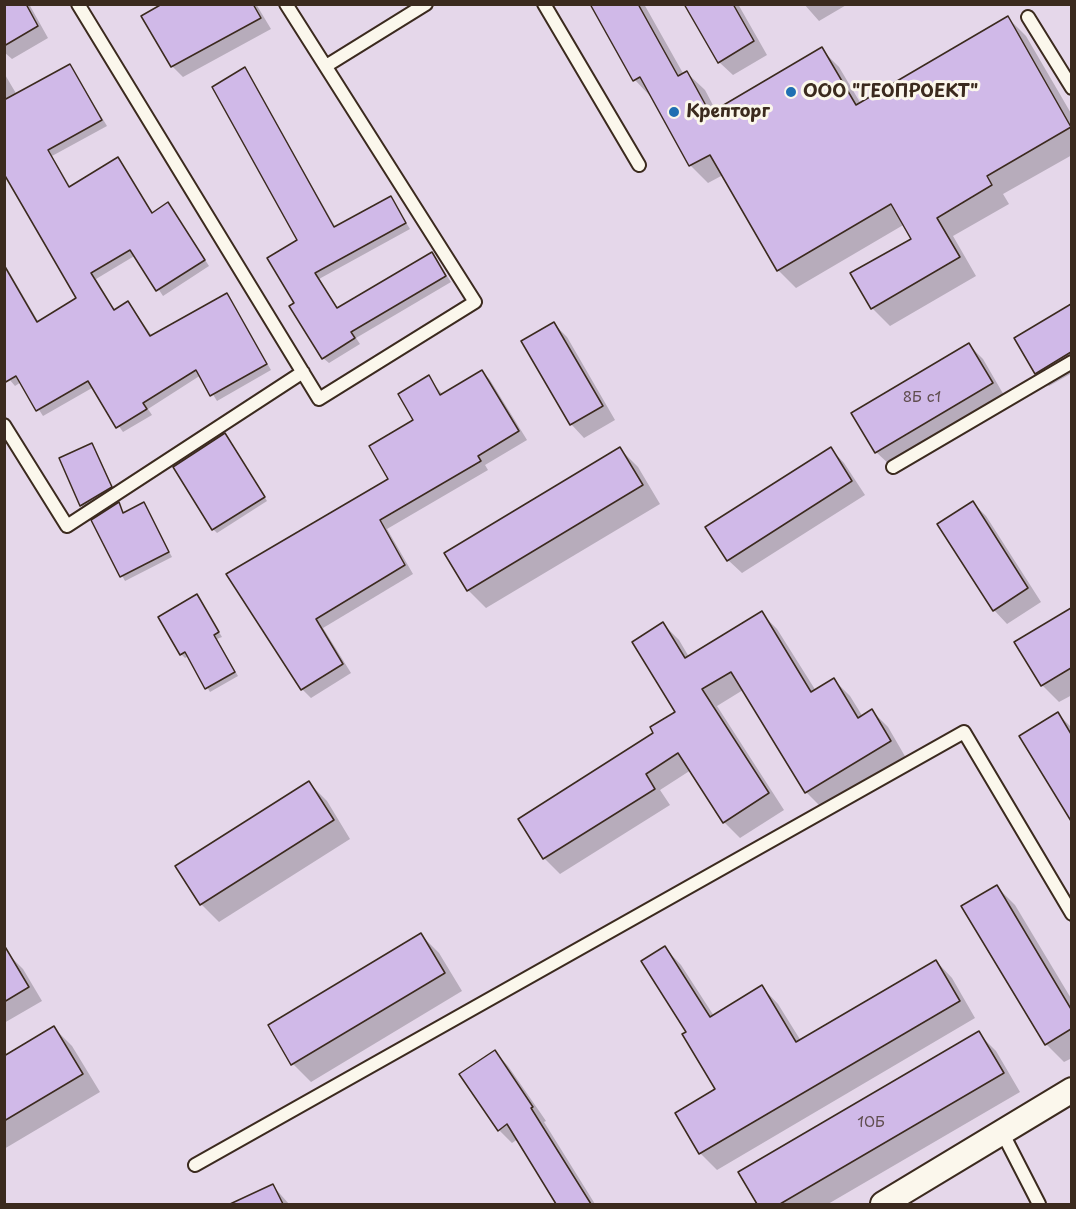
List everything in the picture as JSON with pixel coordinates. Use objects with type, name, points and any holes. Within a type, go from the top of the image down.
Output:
[{"type":"street","points":[[883,1204],[1071,1090]]},
{"type":"lane","points":[[78,4],[320,399],[475,302],[286,4]]},
{"type":"lane","points":[[326,66],[426,4]]},
{"type":"lane","points":[[544,4],[639,165]]},
{"type":"lane","points":[[1028,17],[1071,88]]},
{"type":"lane","points":[[893,467],[1071,362]]},
{"type":"lane","points":[[4,425],[67,526],[303,372]]},
{"type":"lane","points":[[195,1165],[963,732],[1071,914]]},
{"type":"lane","points":[[1002,1132],[1039,1204]]},
{"type":"shaded area","points":[[5,5],[1071,5],[1071,1204],[5,1204]]},
{"type":"building","points":[[4,4],[26,4],[38,26],[4,46]]},
{"type":"building","points":[[162,4],[253,4],[261,18],[171,67],[141,16]]},
{"type":"building","points":[[590,4],[638,4],[678,76],[687,71],[710,113],[822,47],[856,105],[1008,16],[1071,127],[987,176],[992,185],[937,218],[960,257],[871,309],[850,273],[911,239],[891,204],[777,271],[710,155],[689,166],[640,77],[633,81]]},
{"type":"building","points":[[684,4],[733,4],[754,41],[718,63]]},
{"type":"building","points":[[70,64],[102,120],[48,150],[69,187],[118,157],[152,213],[168,202],[205,260],[156,291],[130,250],[91,273],[114,310],[128,301],[150,336],[227,293],[267,364],[210,396],[196,370],[143,403],[147,409],[116,428],[88,381],[36,411],[16,376],[4,383],[4,265],[37,322],[76,298],[4,174],[4,100]]},
{"type":"building","points":[[245,67],[334,227],[391,196],[406,223],[315,273],[337,308],[432,252],[446,276],[351,332],[355,338],[322,359],[289,306],[294,303],[267,258],[297,240],[212,87]]},
{"type":"building","points":[[1071,304],[1071,352],[1035,374],[1014,338]]},
{"type":"building","points":[[554,322],[603,406],[570,425],[521,341]]},
{"type":"building","points":[[969,343],[993,383],[875,453],[851,413]]},
{"type":"building","points":[[482,370],[519,431],[478,456],[481,461],[380,520],[405,565],[316,619],[343,664],[301,690],[226,574],[388,479],[369,446],[413,420],[398,394],[429,375],[440,395]]},
{"type":"building","points":[[225,433],[265,497],[212,530],[173,467]]},
{"type":"building","points":[[92,443],[112,487],[80,506],[59,458]]},
{"type":"building","points":[[620,447],[643,485],[467,591],[444,553]]},
{"type":"building","points":[[831,447],[852,481],[727,561],[705,527]]},
{"type":"building","points":[[973,501],[1028,588],[993,611],[937,524]]},
{"type":"building","points":[[119,502],[123,513],[144,502],[169,552],[120,577],[91,520]]},
{"type":"building","points":[[197,594],[219,632],[214,635],[235,672],[205,689],[185,652],[180,655],[158,617]]},
{"type":"building","points":[[1071,608],[1071,668],[1041,686],[1014,642]]},
{"type":"building","points":[[762,611],[811,692],[834,678],[858,718],[872,709],[891,741],[805,793],[731,672],[702,689],[769,793],[723,823],[678,753],[646,774],[655,789],[543,859],[518,819],[653,733],[650,727],[675,712],[632,642],[663,622],[685,658]]},
{"type":"building","points":[[1058,712],[1071,734],[1071,821],[1019,736]]},
{"type":"building","points":[[309,781],[334,820],[200,905],[175,866]]},
{"type":"building","points":[[997,885],[1071,1009],[1071,1029],[1045,1045],[961,906]]},
{"type":"building","points":[[421,933],[445,973],[291,1065],[268,1025]]},
{"type":"building","points":[[4,945],[29,987],[4,1002]]},
{"type":"building","points":[[665,946],[710,1017],[762,985],[796,1042],[936,960],[960,1001],[699,1154],[675,1113],[715,1089],[682,1034],[686,1032],[641,961]]},
{"type":"building","points":[[54,1026],[83,1074],[4,1121],[4,1056]]},
{"type":"building","points":[[979,1031],[1004,1073],[780,1204],[757,1204],[738,1172]]},
{"type":"building","points":[[495,1050],[533,1107],[531,1108],[591,1204],[556,1204],[507,1124],[498,1131],[459,1074]]},
{"type":"building","points":[[273,1184],[283,1204],[230,1204]]},
{"type":"place","name":"ООО \"ГЕОПРОЕКТ\"","points":[[791,92]]},
{"type":"place","name":"Крепторг","points":[[674,112]]}]
